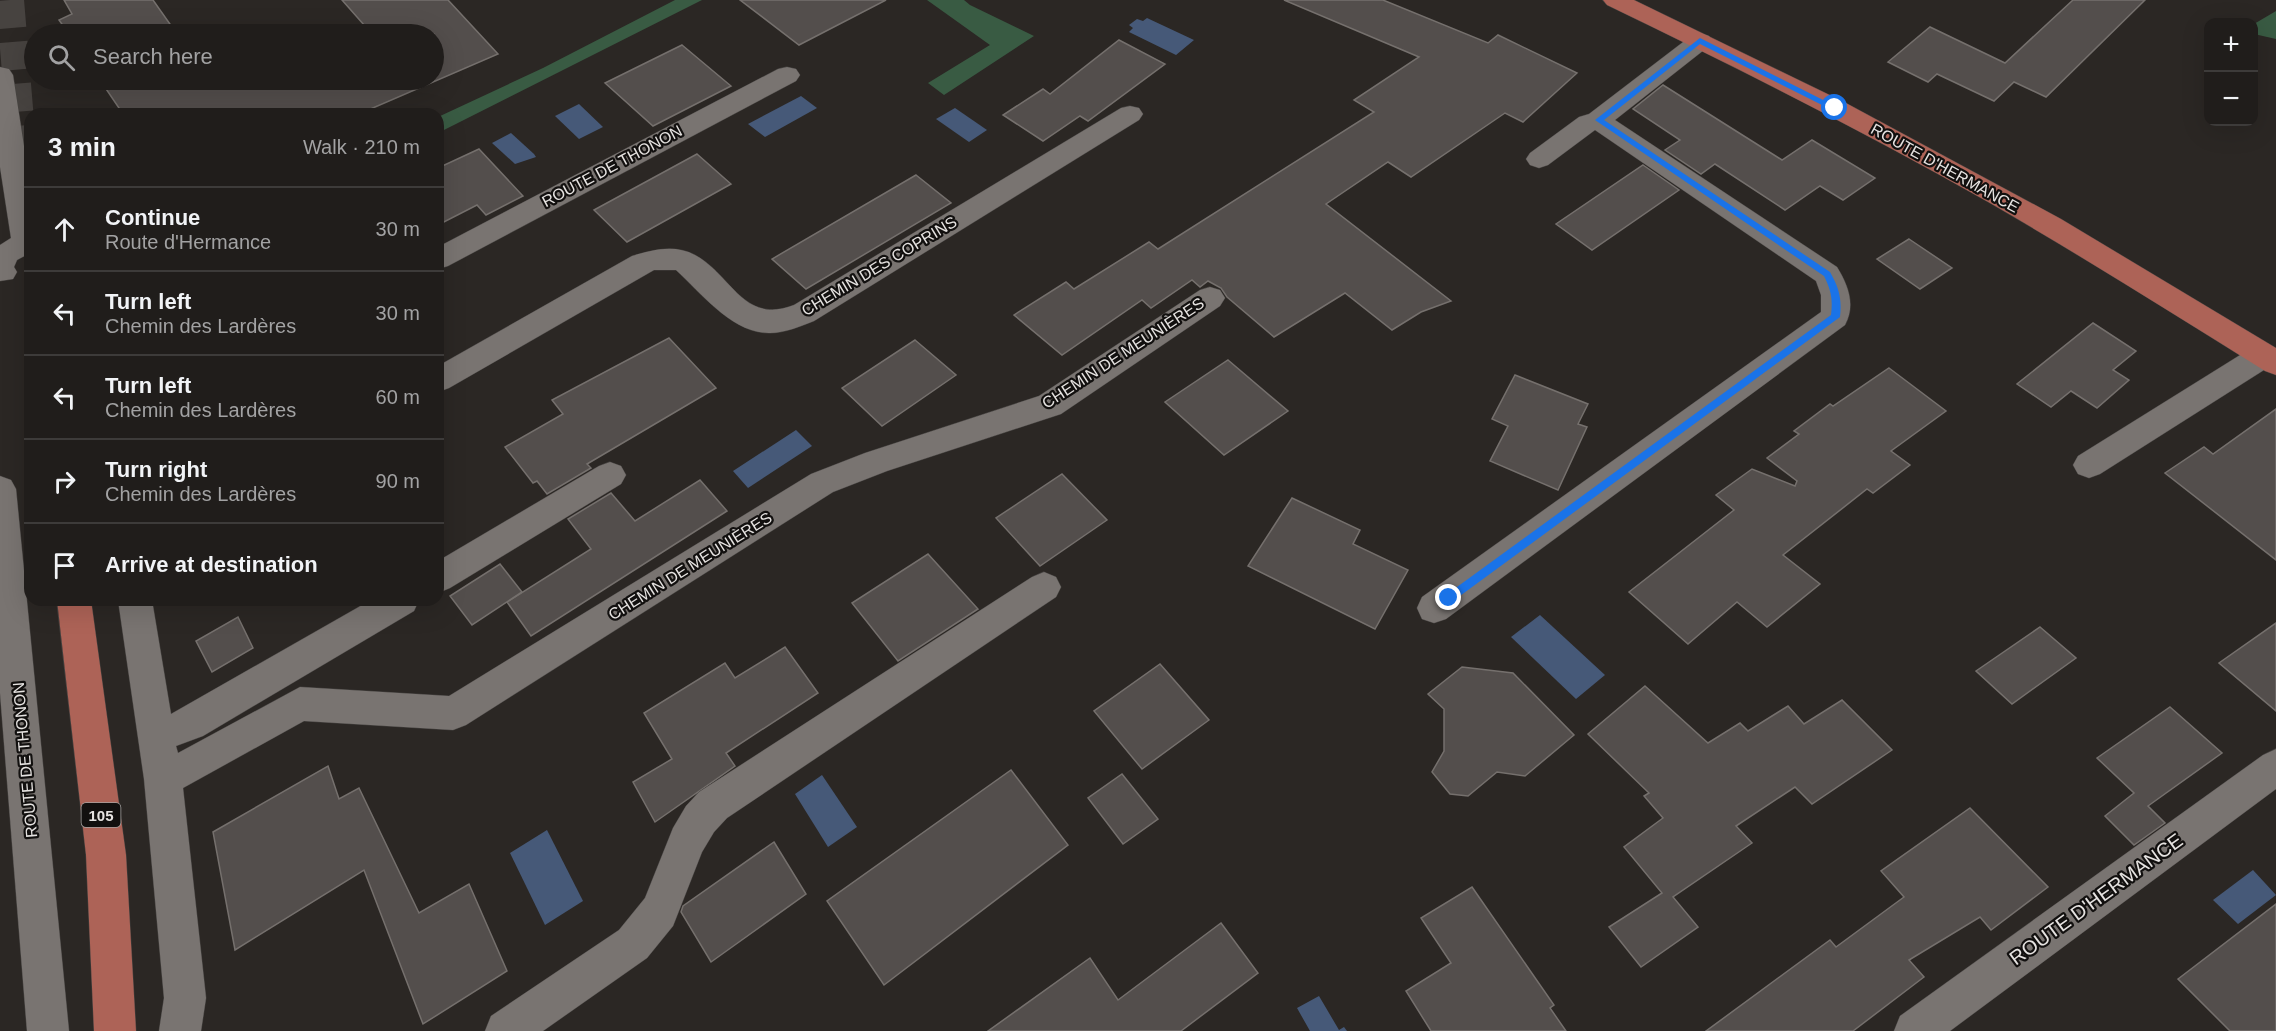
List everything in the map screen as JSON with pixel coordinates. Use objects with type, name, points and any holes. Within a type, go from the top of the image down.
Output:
[{"type":"main road","name":"ROUTE D'HERMANCE","points":[[1615,0],[1927,157],[2051,226],[2270,359]]},
{"type":"main road","name":"105","points":[[75,606],[106,855],[115,1031]]},
{"type":"street","points":[[1539,159],[1588,123],[1598,120],[1700,41]]},
{"type":"street","points":[[0,75],[8,136],[24,220]]},
{"type":"street","name":"ROUTE DE THONON","points":[[444,256],[787,75]]},
{"type":"street","name":"CHEMIN DES COPRINS","points":[[444,377],[642,263],[661,258],[675,258],[686,263],[747,318],[766,322],[787,320],[804,313],[1130,114]]},
{"type":"street","points":[[1434,608],[1835,317],[1838,301],[1827,274],[1598,120]]},
{"type":"street","points":[[7,268],[14,248],[24,243]]},
{"type":"street","name":"CHEMIN DE MEUNIÈRES","points":[[163,779],[196,763],[300,704],[453,713],[822,483],[876,462],[1050,405],[1210,297]]},
{"type":"street","name":"ROUTE D'HERMANCE","points":[[2089,465],[2270,359]]},
{"type":"street","points":[[444,574],[610,475]]},
{"type":"street","name":"ROUTE DE THONON","points":[[0,489],[48,1031]]},
{"type":"street","points":[[506,1031],[633,944],[659,912],[687,841],[700,819],[713,805],[1044,587]]},
{"type":"street","points":[[136,606],[163,779],[185,998],[180,1031]]},
{"type":"street","points":[[157,736],[190,724],[392,606]]},
{"type":"street","name":"ROUTE D'HERMANCE","points":[[1915,1031],[2276,767]]},
{"type":"green space","points":[[675,0],[702,0],[444,130],[444,114],[543,68]]},
{"type":"green space","points":[[927,0],[964,0],[1034,36],[944,95],[928,83],[990,45]]},
{"type":"green space","points":[[2276,11],[2276,39],[2258,35],[2258,22]]},
{"type":"water","points":[[1147,18],[1194,40],[1176,55],[1129,32],[1133,28],[1129,25],[1137,19],[1143,21]]},
{"type":"water","points":[[801,96],[817,108],[765,137],[748,124]]},
{"type":"water","points":[[579,104],[603,127],[579,139],[555,116]]},
{"type":"water","points":[[955,108],[987,130],[969,142],[936,119]]},
{"type":"water","points":[[511,133],[536,157],[515,164],[492,143]]},
{"type":"water","points":[[796,430],[812,446],[748,488],[733,471]]},
{"type":"water","points":[[1540,615],[1605,675],[1576,699],[1511,637]]},
{"type":"water","points":[[822,775],[857,827],[828,847],[795,794]]},
{"type":"water","points":[[547,830],[583,901],[545,925],[510,853]]},
{"type":"water","points":[[2253,870],[2276,895],[2238,924],[2213,900]]},
{"type":"water","points":[[1319,996],[1339,1030],[1344,1027],[1347,1031],[1310,1031],[1297,1008]]},
{"type":"building","points":[[64,0],[153,0],[170,24],[62,24],[59,20],[72,14]]},
{"type":"building","points":[[342,0],[448,0],[498,54],[444,77],[444,24],[363,24]]},
{"type":"building","points":[[740,0],[886,0],[799,45]]},
{"type":"building","points":[[1284,0],[1383,0],[1488,43],[1498,35],[1577,73],[1523,122],[1505,113],[1411,177],[1388,162],[1326,204],[1451,301],[1421,312],[1392,330],[1345,293],[1274,337],[1227,297],[1221,288],[1208,281],[1200,287],[1192,280],[1151,308],[1142,300],[1062,355],[1014,315],[1066,282],[1074,289],[1149,242],[1158,249],[1374,112],[1354,100],[1419,57]]},
{"type":"building","points":[[2073,0],[2145,0],[2046,97],[2014,82],[1994,101],[1937,74],[1928,82],[1888,62],[1930,27],[2005,63]]},
{"type":"building","points":[[1119,40],[1165,64],[1088,121],[1080,116],[1043,141],[1003,115],[1043,89],[1050,94]]},
{"type":"building","points":[[682,45],[731,86],[653,126],[605,83]]},
{"type":"building","points":[[1663,85],[1782,160],[1812,140],[1875,178],[1843,200],[1820,186],[1785,210],[1715,164],[1701,174],[1665,150],[1680,140],[1633,109]]},
{"type":"building","points":[[107,90],[415,90],[373,108],[119,108]]},
{"type":"building","points":[[479,149],[523,196],[486,215],[477,205],[444,222],[444,165]]},
{"type":"building","points":[[697,154],[731,184],[627,242],[594,210]]},
{"type":"building","points":[[1643,165],[1679,190],[1592,250],[1556,224]]},
{"type":"building","points":[[916,175],[951,203],[806,289],[772,259]]},
{"type":"building","points":[[1909,239],[1952,268],[1920,289],[1877,259]]},
{"type":"building","points":[[2093,323],[2136,351],[2113,370],[2129,380],[2097,408],[2071,391],[2051,407],[2017,384]]},
{"type":"building","points":[[669,338],[716,388],[587,464],[591,468],[547,494],[537,481],[533,483],[505,447],[563,414],[552,400]]},
{"type":"building","points":[[915,340],[956,375],[882,426],[842,388]]},
{"type":"building","points":[[1228,360],[1288,411],[1224,455],[1165,402]]},
{"type":"building","points":[[1889,368],[1946,411],[1891,451],[1910,465],[1873,493],[1867,489],[1783,555],[1820,584],[1767,627],[1737,602],[1688,644],[1629,592],[1734,510],[1716,495],[1752,469],[1795,486],[1797,481],[1767,458],[1799,434],[1794,431],[1830,404],[1833,406]]},
{"type":"building","points":[[1515,375],[1588,404],[1578,424],[1587,427],[1558,490],[1490,461],[1508,426],[1492,419]]},
{"type":"building","points":[[2276,409],[2276,560],[2165,473],[2204,447],[2213,454]]},
{"type":"building","points":[[1062,474],[1107,520],[1040,566],[996,518]]},
{"type":"building","points":[[700,480],[727,511],[531,636],[507,602],[591,549],[568,519],[611,493],[635,521]]},
{"type":"building","points":[[1292,498],[1360,530],[1353,544],[1408,570],[1375,629],[1248,566]]},
{"type":"building","points":[[928,554],[978,609],[898,661],[852,603]]},
{"type":"building","points":[[500,564],[522,592],[472,625],[450,596]]},
{"type":"building","points":[[238,617],[253,648],[212,672],[196,641]]},
{"type":"building","points":[[2276,623],[2276,711],[2219,663]]},
{"type":"building","points":[[2040,627],[2076,658],[2012,704],[1976,671]]},
{"type":"building","points":[[785,647],[818,693],[726,753],[735,766],[655,822],[633,782],[672,759],[644,713],[725,663],[735,678]]},
{"type":"building","points":[[1160,664],[1209,720],[1142,769],[1094,711]]},
{"type":"building","points":[[1462,667],[1513,673],[1574,735],[1525,776],[1497,772],[1468,796],[1450,794],[1432,772],[1444,751],[1444,709],[1428,694]]},
{"type":"building","points":[[1645,686],[1708,743],[1740,723],[1748,731],[1788,706],[1804,724],[1842,700],[1892,750],[1812,804],[1795,787],[1736,826],[1752,843],[1673,897],[1698,927],[1641,967],[1609,927],[1662,893],[1624,847],[1663,818],[1644,796],[1649,793],[1588,734]]},
{"type":"building","points":[[2170,707],[2222,753],[2148,806],[2165,823],[2134,845],[2105,816],[2134,793],[2097,758]]},
{"type":"building","points":[[328,766],[339,799],[359,788],[419,913],[469,884],[507,971],[423,1024],[364,870],[235,950],[213,832]]},
{"type":"building","points":[[1011,770],[1068,845],[884,985],[827,901]]},
{"type":"building","points":[[1122,774],[1158,819],[1123,844],[1088,798]]},
{"type":"building","points":[[1970,808],[2048,887],[1991,930],[1980,917],[1909,960],[1924,977],[1853,1031],[1706,1031],[1830,940],[1836,947],[1904,897],[1881,871]]},
{"type":"building","points":[[774,842],[806,894],[711,962],[681,912],[683,906]]},
{"type":"building","points":[[1472,887],[1554,1005],[1550,1008],[1566,1031],[1431,1031],[1406,991],[1451,963],[1421,918]]},
{"type":"building","points":[[2276,904],[2276,1031],[2230,1031],[2178,979]]},
{"type":"building","points":[[1221,923],[1258,973],[1181,1031],[988,1031],[1090,958],[1118,1000]]},
{"type":"tunnel","points":[[10,0],[24,169]]},
{"type":"route","points":[[1449,598],[1835,317],[1838,301],[1827,274],[1598,120],[1700,41],[1835,108]]}]
